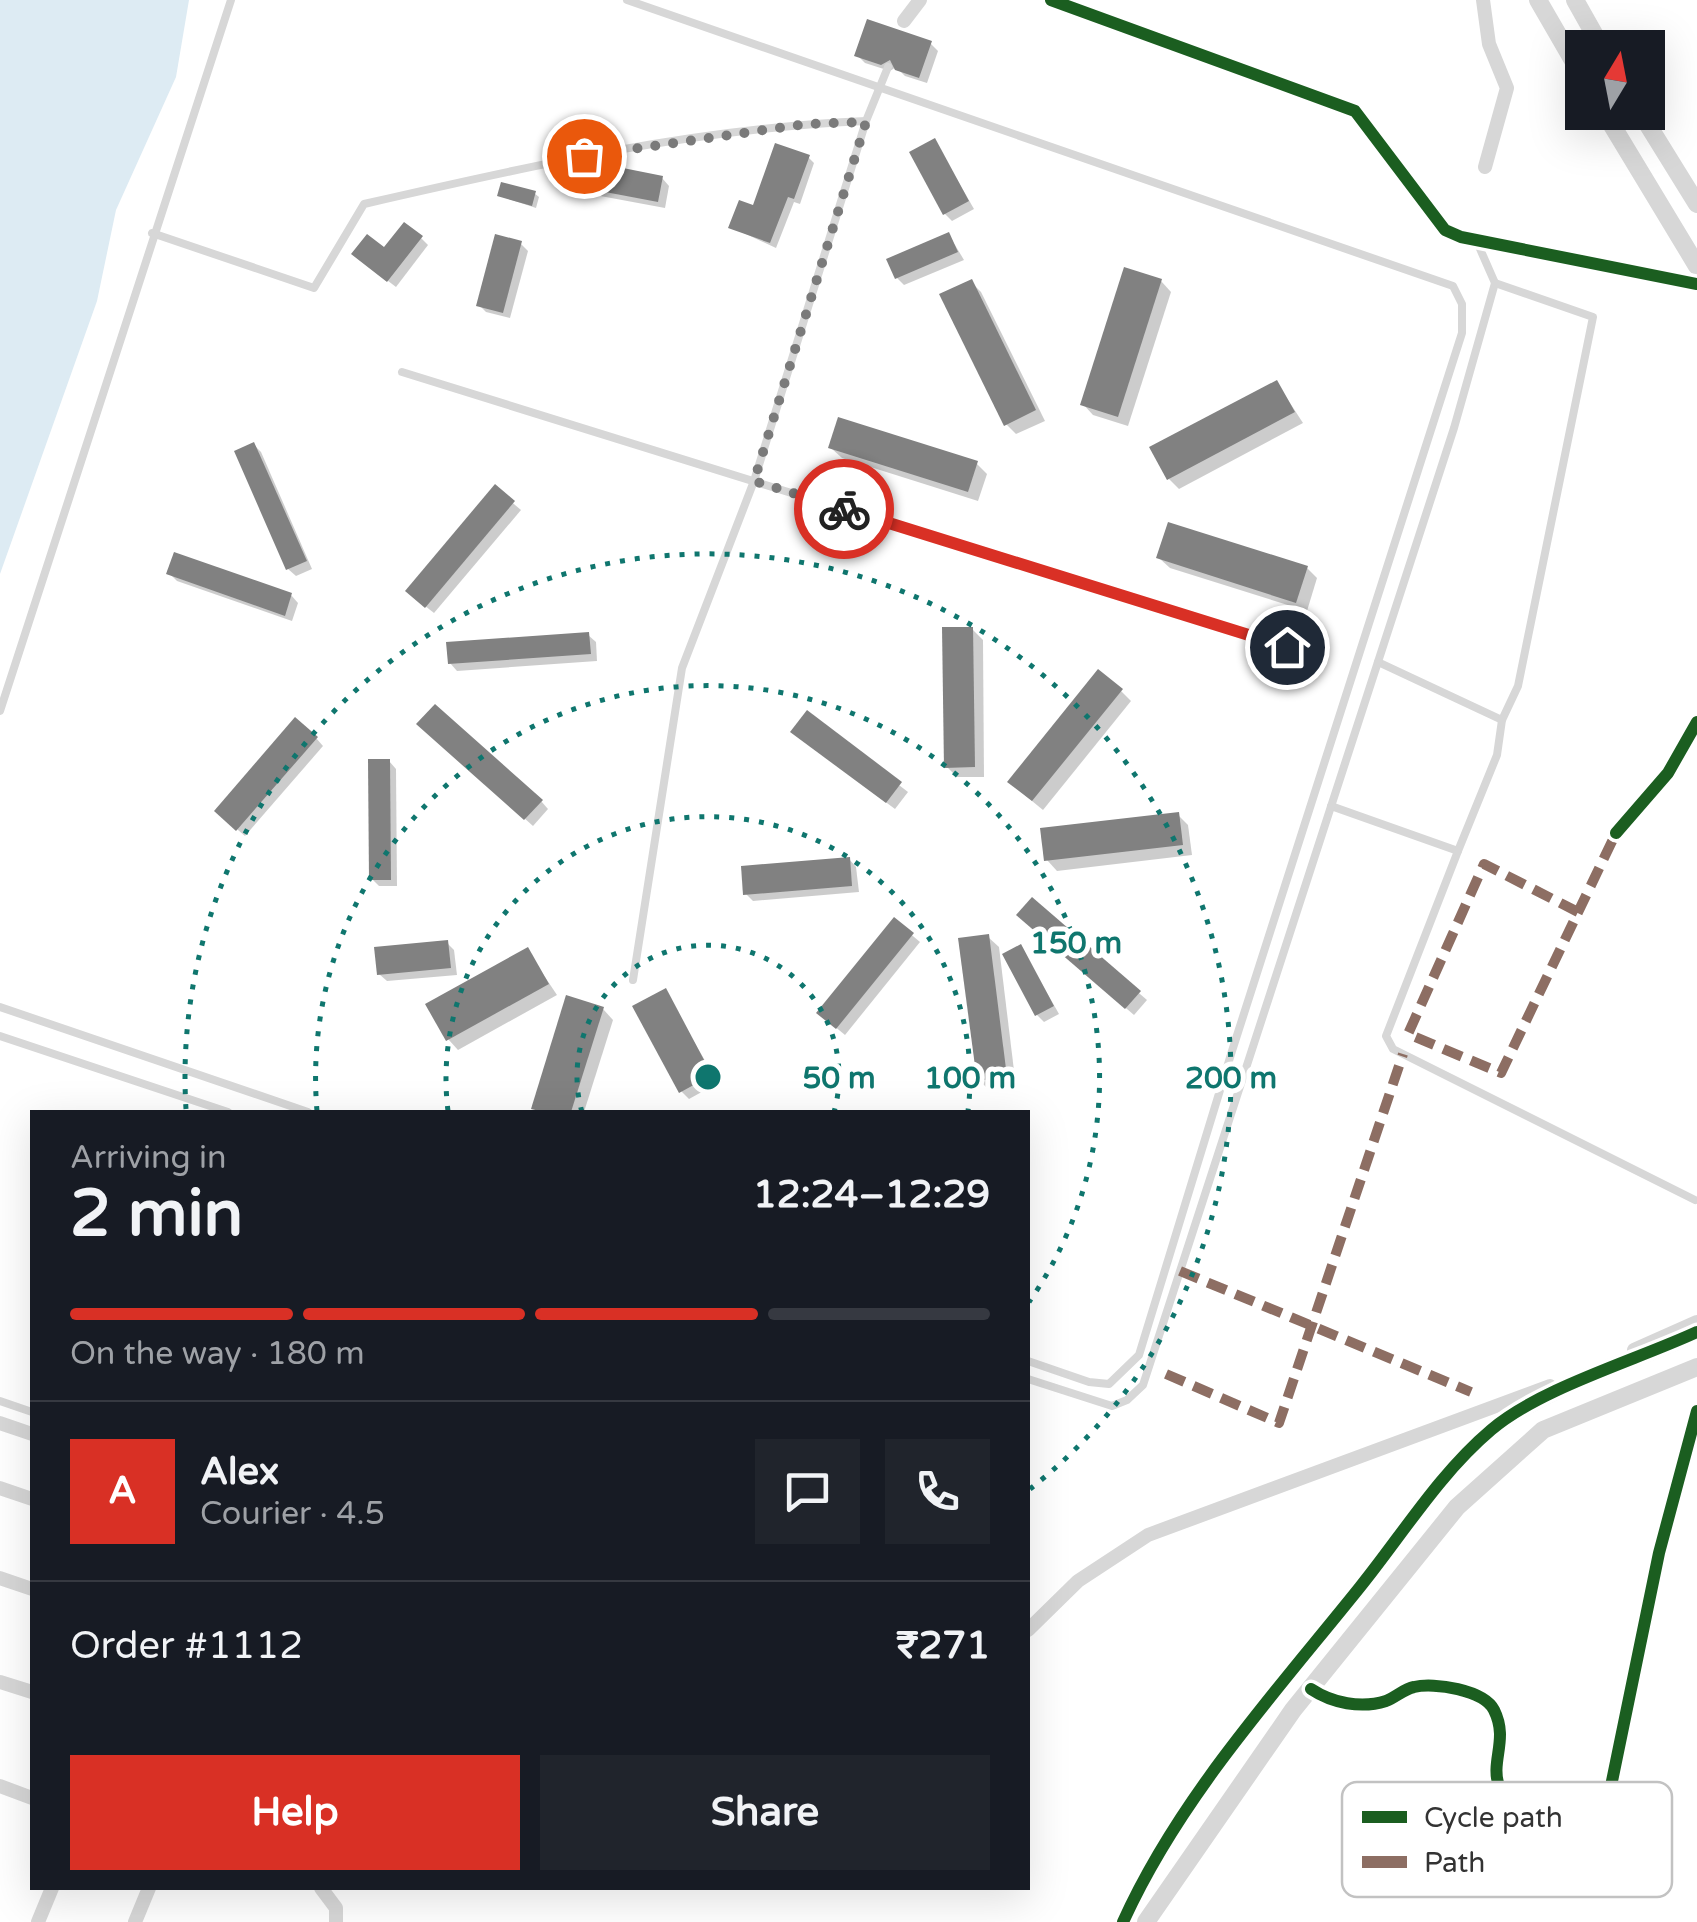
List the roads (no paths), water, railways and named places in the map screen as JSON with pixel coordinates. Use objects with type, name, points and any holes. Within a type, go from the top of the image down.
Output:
[{"type":"street","points":[[904,21],[920,0]]},
{"type":"street","points":[[1052,0],[1355,112],[1446,230],[1477,242],[1697,284]]},
{"type":"street","points":[[1483,0],[1489,44],[1507,88],[1484,167]]},
{"type":"street","points":[[1538,0],[1565,47]]},
{"type":"street","points":[[1575,0],[1592,30]]},
{"type":"street","points":[[1615,130],[1697,266]]},
{"type":"street","points":[[1651,130],[1697,204]]},
{"type":"street","points":[[1616,833],[1668,773],[1697,722]]},
{"type":"street","points":[[1030,1628],[1090,1572],[1148,1535],[1559,1382],[1697,1322]]},
{"type":"street","points":[[1123,1922],[1146,1871],[1202,1790],[1429,1497],[1481,1440],[1526,1406],[1697,1332]]},
{"type":"street","points":[[1146,1922],[1153,1906],[1311,1689],[1437,1528],[1543,1430],[1697,1367]]},
{"type":"street","points":[[1612,1782],[1659,1552],[1697,1410]]},
{"type":"street","points":[[0,1423],[30,1433]]},
{"type":"street","points":[[0,1488],[30,1498]]},
{"type":"street","points":[[0,1578],[30,1588]]},
{"type":"street","points":[[0,1682],[30,1691]]},
{"type":"street","points":[[1311,1689],[1338,1703],[1384,1702],[1410,1688],[1426,1686],[1481,1698],[1494,1709],[1502,1732],[1498,1782]]},
{"type":"street","points":[[0,1786],[30,1797]]},
{"type":"street","points":[[38,1922],[51,1890]]},
{"type":"street","points":[[136,1922],[147,1890]]},
{"type":"street","points":[[322,1890],[336,1908],[336,1922]]},
{"type":"lane","points":[[0,711],[152,232],[231,0]]},
{"type":"lane","points":[[627,0],[1453,286],[1462,304],[1462,334],[1232,1051],[1139,1355],[1109,1384],[1089,1382],[1030,1362]]},
{"type":"lane","points":[[634,980],[682,668],[754,481],[866,122],[888,68]]},
{"type":"lane","points":[[152,232],[314,288],[364,204],[610,151],[806,124],[866,122]]},
{"type":"lane","points":[[1030,1380],[1112,1406],[1127,1400],[1143,1384],[1454,428],[1494,283],[1477,242]]},
{"type":"lane","points":[[1494,283],[1593,317],[1518,686],[1502,720],[1497,754],[1386,1036],[1393,1049],[1695,1200]]},
{"type":"lane","points":[[402,372],[1287,647]]},
{"type":"lane","points":[[1378,662],[1502,720]]},
{"type":"lane","points":[[1330,806],[1458,851]]},
{"type":"lane","points":[[0,1007],[302,1110]]},
{"type":"lane","points":[[0,1036],[222,1110]]},
{"type":"lane","points":[[0,1401],[30,1411]]}]
